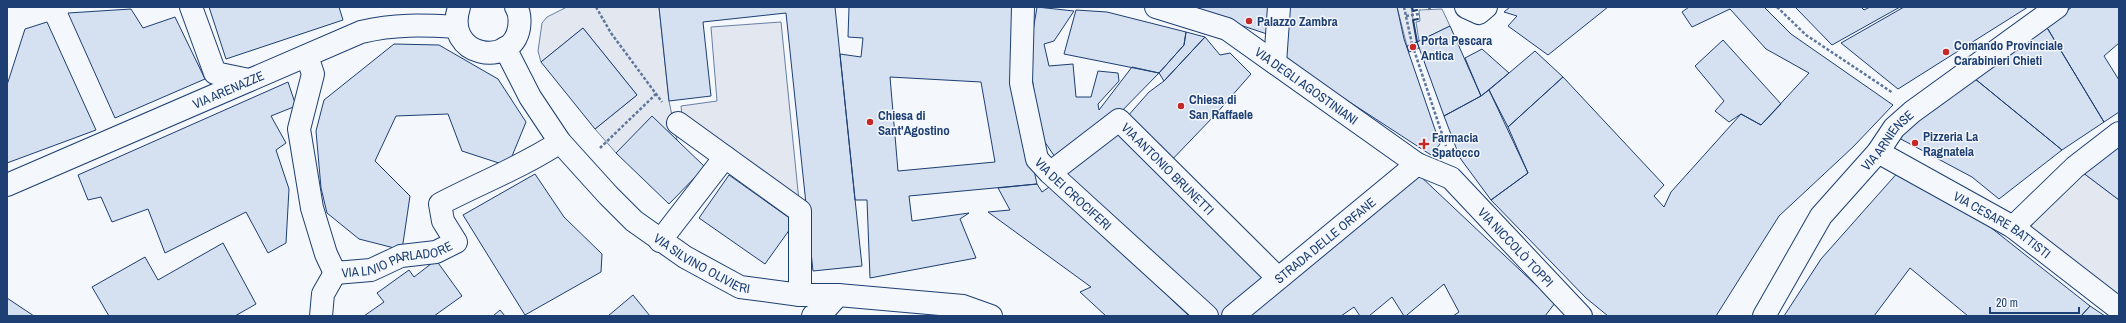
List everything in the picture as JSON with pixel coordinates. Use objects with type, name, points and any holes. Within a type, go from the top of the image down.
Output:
[{"type":"street","points":[[191,7],[215,73],[249,80]]},
{"type":"street","points":[[457,17],[459,37],[466,45],[475,50],[490,53],[505,48],[513,41],[518,32],[520,22],[516,7]]},
{"type":"street","name":"VIA DEI CROCIFERI","points":[[1023,7],[1021,83],[1037,159],[1050,173],[1207,316]]},
{"type":"street","name":"VIA DEGLI AGOSTINIANI","points":[[1156,7],[1227,29],[1417,164],[1451,178]]},
{"type":"street","points":[[1275,63],[1279,7]]},
{"type":"street","points":[[1466,7],[1479,13],[1486,7]]},
{"type":"street","name":"VIA ARNIENSE","points":[[1764,316],[1821,216],[1878,152],[1894,128],[1912,112],[2057,7]]},
{"type":"street","name":"VIA ARENAZZE","points":[[7,184],[361,32],[387,26],[457,17]]},
{"type":"street","name":"VIA SILVINO OLIVIERI","points":[[505,48],[530,97],[560,142],[634,221],[660,241],[685,257],[740,287],[800,295],[838,295],[963,306],[991,316]]},
{"type":"street","name":"VIA LIVIO PARLADORE","points":[[306,56],[313,74],[299,129],[312,208],[326,254],[335,273],[371,270],[401,256],[436,252],[456,242],[443,221],[440,204],[478,184],[512,170],[560,142]]},
{"type":"street","name":"VIA ANTONIO BRUNETTI","points":[[1050,173],[1119,120],[1278,278]]},
{"type":"street","points":[[678,123],[800,211],[800,295]]},
{"type":"street","points":[[2013,227],[2075,167],[2119,134]]},
{"type":"street","name":"VIA CESARE BATTISTI","points":[[1878,152],[2013,227],[2119,309]]},
{"type":"street","points":[[660,241],[725,157]]},
{"type":"street","name":"STRADA DELLE ORFANE","points":[[1233,316],[1417,164]]},
{"type":"street","name":"VIA NICCOLÒ TOPPI","points":[[1451,178],[1570,312]]},
{"type":"street","points":[[306,316],[323,294],[335,273]]},
{"type":"street","points":[[321,316],[323,294]]},
{"type":"street","points":[[813,316],[822,313],[838,295]]},
{"type":"path","points":[[596,7],[611,33],[678,123]]},
{"type":"path","points":[[1404,7],[1412,44]]},
{"type":"path","points":[[1777,7],[1806,35],[1889,90],[1912,112]]},
{"type":"path","points":[[1406,16],[1419,14]]},
{"type":"path","points":[[1414,50],[1449,155],[1451,178]]},
{"type":"path","points":[[582,166],[656,94]]},
{"type":"shaded area","points":[[567,7],[659,7],[669,101],[677,140],[616,153],[595,129],[637,95],[583,28],[541,62],[538,51],[542,23],[547,17]]},
{"type":"shaded area","points":[[1397,7],[1411,7],[1417,42],[1407,46]]},
{"type":"shaded area","points":[[1442,9],[1450,26],[1419,41],[1416,22],[1420,21],[1419,10]]},
{"type":"shaded area","points":[[781,22],[799,201],[684,136],[681,106],[717,101],[711,27]]},
{"type":"shaded area","points":[[2082,172],[2119,200],[2119,309],[2013,227]]},
{"type":"building","points":[[209,7],[339,7],[343,20],[226,59]]},
{"type":"building","points":[[659,7],[835,7],[862,266],[813,271],[786,13],[703,22],[711,96],[669,101]]},
{"type":"building","name":"Chiesa di Sant'Agostino","points":[[849,7],[1015,7],[1012,70],[1037,184],[909,196],[912,221],[969,213],[960,219],[976,258],[870,278],[867,200],[855,200],[840,54],[861,57],[863,38],[848,37]],"holes":[[[890,77],[981,82],[995,162],[898,171]]]},
{"type":"building","points":[[1037,7],[1074,11],[1054,41],[1044,44],[1049,66],[1073,64],[1076,97],[1091,97],[1098,71],[1118,73],[1119,81],[1098,104],[1099,110],[1132,67],[1159,73],[1111,122],[1055,157],[1040,135],[1029,55]]},
{"type":"building","name":"Palazzo Zambra","points":[[1186,7],[1271,7],[1270,35]]},
{"type":"building","points":[[1286,7],[1397,7],[1404,39],[1440,144],[1431,155],[1282,58]]},
{"type":"building","points":[[1510,7],[1608,7],[1548,55],[1508,26],[1517,16],[1504,12]]},
{"type":"building","points":[[1689,7],[1764,7],[1791,34],[1893,105],[1853,147],[1779,216],[1716,316],[1608,316],[1586,298],[1491,200],[1528,173],[1508,127],[1563,77],[1664,185],[1654,196],[1664,207],[1671,192],[1741,114],[1761,125],[1809,73],[1766,49],[1730,9],[1692,27],[1682,12]]},
{"type":"building","points":[[1795,7],[1861,7],[1864,10],[1870,7],[1900,7],[1832,45]]},
{"type":"building","points":[[1904,7],[2028,7],[1898,89],[1841,43]]},
{"type":"building","points":[[2072,7],[2119,7],[2119,43],[2104,56],[2119,80],[2119,112],[2104,122],[2046,26]]},
{"type":"building","points":[[131,9],[143,28],[175,17],[205,79],[115,118],[68,13]]},
{"type":"building","points":[[1076,10],[1107,12],[1186,32],[1184,45],[1159,73],[1064,54]]},
{"type":"building","points":[[47,22],[96,130],[7,163],[7,85],[25,29]]},
{"type":"building","points":[[1450,26],[1481,96],[1444,116],[1417,42]]},
{"type":"building","points":[[2046,26],[2104,122],[2062,150],[1974,78]]},
{"type":"building","points":[[583,28],[637,95],[595,129],[541,62]]},
{"type":"building","points":[[1186,32],[1205,37],[1164,81],[1159,73],[1184,45]]},
{"type":"building","name":"Chiesa di San Raffaele","points":[[1205,37],[1220,55],[1230,53],[1251,74],[1215,115],[1166,166],[1127,117],[1149,92],[1164,81]]},
{"type":"building","points":[[1723,40],[1781,104],[1761,125],[1741,114],[1729,122],[1715,111],[1724,101],[1695,66]]},
{"type":"building","name":"Porta Pescara Antica","points":[[1417,42],[1419,48],[1409,52],[1407,46]]},
{"type":"building","points":[[394,44],[439,45],[498,79],[526,122],[508,166],[462,151],[448,114],[396,116],[375,161],[410,196],[402,250],[359,239],[327,213],[321,188],[316,131],[324,100]]},
{"type":"building","points":[[1482,49],[1509,73],[1481,96],[1465,58]]},
{"type":"building","points":[[1535,51],[1563,77],[1508,127],[1489,90]]},
{"type":"building","points":[[1974,78],[2062,150],[1999,199],[1972,177],[1897,137]]},
{"type":"building","points":[[288,82],[296,106],[271,116],[286,143],[276,150],[289,189],[286,243],[268,253],[246,212],[165,253],[148,209],[112,222],[101,197],[88,200],[78,175]]},
{"type":"building","points":[[1489,90],[1528,173],[1491,200],[1460,158],[1444,116]]},
{"type":"building","points":[[652,116],[705,167],[669,204],[616,153]]},
{"type":"building","points":[[1121,128],[1266,277],[1221,316],[1215,316],[1061,173]]},
{"type":"building","points":[[2119,145],[2119,200],[2082,172]]},
{"type":"building","points":[[1900,170],[1961,204],[2090,306],[2081,316],[1968,316],[1910,268],[1874,316],[1784,316],[1821,259]]},
{"type":"building","points":[[535,174],[564,217],[602,254],[601,272],[525,315],[463,215]]},
{"type":"building","points":[[1418,174],[1555,303],[1545,316],[1453,316],[1459,312],[1444,284],[1407,315],[1408,316],[1404,316],[1392,297],[1369,316],[1360,316],[1354,307],[1341,316],[1249,316]]},
{"type":"building","points":[[729,175],[795,222],[765,264],[699,218]]},
{"type":"building","points":[[1037,184],[1042,192],[1052,185],[1189,316],[1106,316],[1080,292],[1091,287],[988,212],[1010,210],[998,188]]},
{"type":"building","points":[[223,243],[256,304],[235,316],[109,316],[92,287],[145,257],[158,280]]},
{"type":"building","points":[[436,260],[462,296],[434,316],[364,316],[384,302],[377,293],[409,270],[414,277]]},
{"type":"building","points":[[633,295],[650,316],[608,316]]},
{"type":"building","points":[[7,298],[34,316],[7,316]]},
{"type":"building","points":[[2090,306],[2105,316],[2081,316]]},
{"type":"building","points":[[500,310],[505,316],[493,316]]},
{"type":"wall","points":[[1412,7],[1413,11],[1417,10]]},
{"type":"wall","points":[[1417,42],[1413,20],[1418,19]]},
{"type":"place","name":"Palazzo Zambra","points":[[1249,21]]},
{"type":"place","name":"Porta Pescara Antica","points":[[1413,47]]},
{"type":"place","name":"Comando Provinciale Carabinieri Chieti","points":[[1946,52]]},
{"type":"place","name":"Chiesa di San Raffaele","points":[[1181,106]]},
{"type":"place","name":"Chiesa di Sant'Agostino","points":[[870,122]]},
{"type":"place","name":"Pizzeria La Ragnatela","points":[[1915,143]]},
{"type":"place","name":"Farmacia Spatocco","points":[[1424,144]]}]
